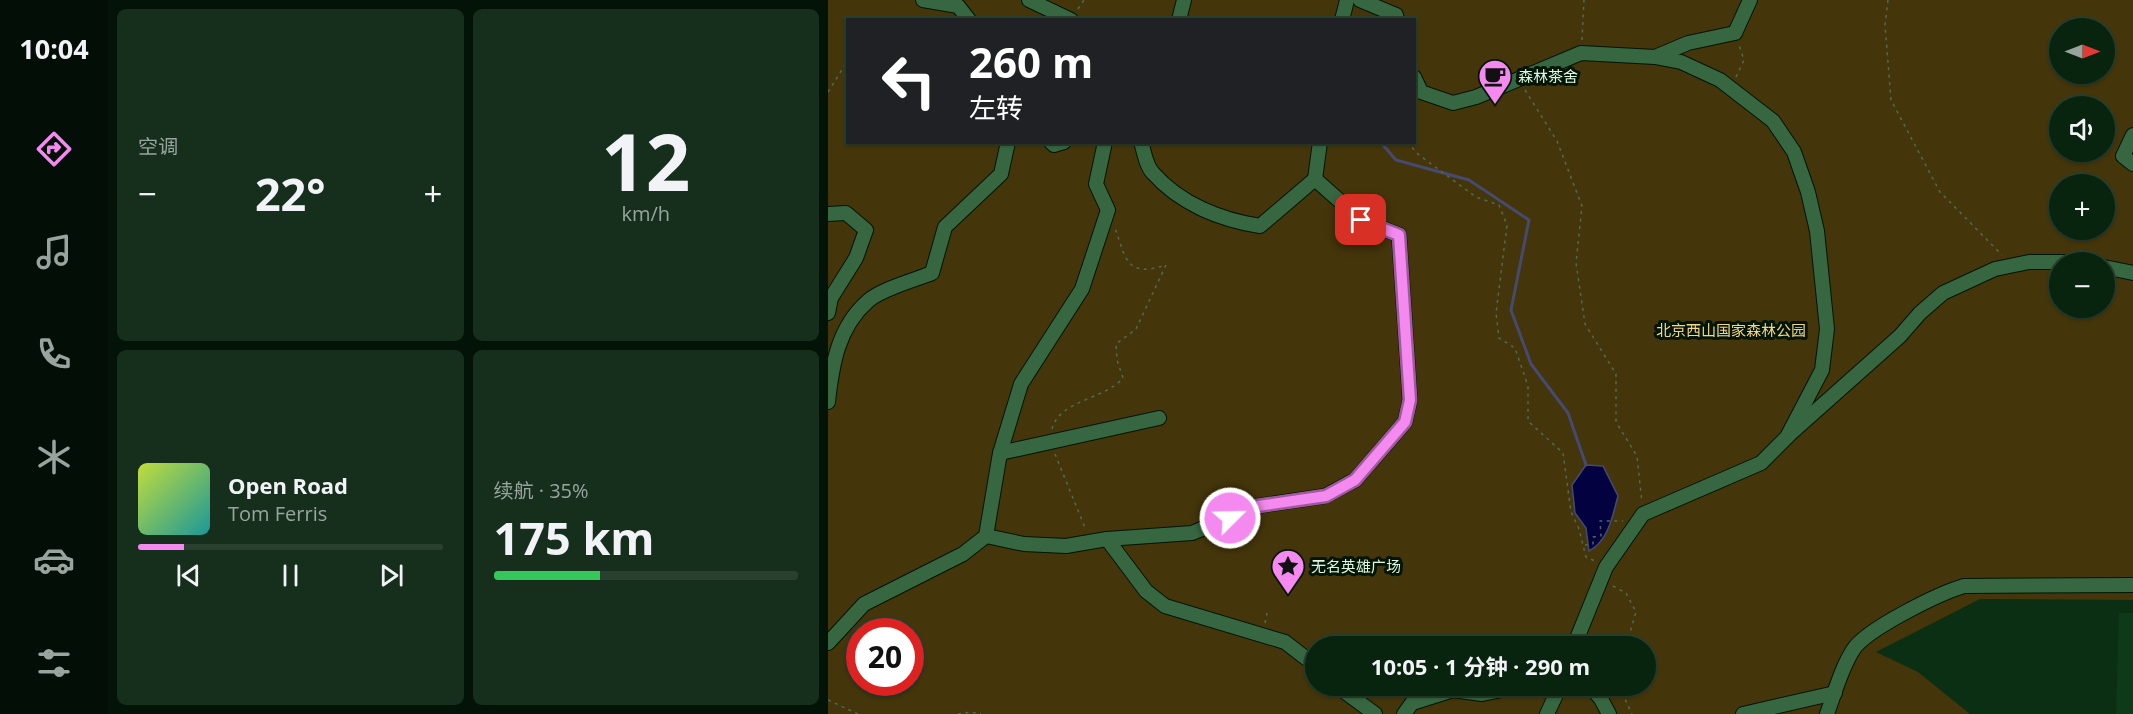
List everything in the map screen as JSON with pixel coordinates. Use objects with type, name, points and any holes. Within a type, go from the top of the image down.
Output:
[{"type":"street","points":[[923,0],[958,6],[967,18]]},
{"type":"street","points":[[1029,0],[1067,18]]},
{"type":"street","points":[[1180,18],[1184,0]]},
{"type":"street","points":[[1342,18],[1347,0]]},
{"type":"street","points":[[1360,0],[1396,15],[1397,18]]},
{"type":"street","points":[[1655,57],[1688,43],[1735,33],[1750,0]]},
{"type":"street","points":[[1416,81],[1421,92],[1453,103],[1518,80],[1581,53],[1655,57],[1681,62],[1720,80],[1773,121],[1794,152],[1808,192],[1817,231],[1827,329],[1822,370],[1787,437]]},
{"type":"street","points":[[2133,135],[2123,156],[2133,164]]},
{"type":"street","points":[[832,362],[845,329],[869,300],[932,273],[945,227],[1000,174],[1008,144]]},
{"type":"street","points":[[828,643],[864,604],[953,559],[986,536],[1000,453],[1021,384],[1082,289],[1108,210],[1096,184],[1105,144]]},
{"type":"street","points":[[1142,144],[1151,172],[1183,198],[1218,216],[1260,226],[1315,179],[1320,144]]},
{"type":"street","points":[[986,536],[1024,544],[1066,546],[1107,539],[1192,533],[1258,506],[1326,496],[1355,480],[1405,422],[1410,400],[1399,235],[1361,220],[1315,179]]},
{"type":"street","points":[[828,214],[846,213],[866,230],[856,258],[831,298],[828,313]]},
{"type":"street","points":[[1578,636],[1604,573],[1643,514],[1761,463],[1900,336],[1942,293],[1995,269],[2029,262],[2049,262]]},
{"type":"street","points":[[2115,269],[2133,273]]},
{"type":"street","points":[[828,339],[832,362],[828,402]]},
{"type":"street","points":[[1000,453],[1160,418]]},
{"type":"street","points":[[1107,539],[1146,591],[1165,606],[1285,642],[1305,657]]},
{"type":"street","points":[[1827,714],[1854,647],[1869,635],[1942,592],[1964,586],[2133,585]]},
{"type":"street","points":[[1743,714],[1835,693]]},
{"type":"street","points":[[1351,696],[1375,714]]},
{"type":"street","points":[[1404,714],[1412,703],[1434,696]]},
{"type":"street","points":[[1547,714],[1555,696]]},
{"type":"street","points":[[1598,696],[1609,714]]},
{"type":"path","points":[[1581,53],[1584,0]]},
{"type":"path","points":[[1888,0],[1885,25],[1891,100],[1940,192],[2013,266]]},
{"type":"path","points":[[1735,33],[1744,60],[1735,78]]},
{"type":"path","points":[[828,92],[846,63]]},
{"type":"path","points":[[1518,80],[1557,141],[1581,206],[1576,263],[1585,324],[1616,374],[1616,422],[1637,456],[1643,514]]},
{"type":"path","points":[[1409,144],[1419,155],[1446,172],[1476,197],[1499,205],[1507,225],[1496,313],[1499,338],[1515,348],[1528,386],[1528,421],[1563,453],[1571,512],[1580,529],[1586,557],[1626,593],[1636,612],[1629,636]]},
{"type":"path","points":[[1090,542],[1050,442],[1052,425],[1068,408],[1115,388],[1123,378],[1117,360],[1116,344],[1136,329],[1166,265],[1152,270],[1138,270],[1126,262],[1108,210]]},
{"type":"path","points":[[1583,545],[1593,544],[1593,537],[1600,536],[1600,521],[1623,521]]},
{"type":"path","points":[[1624,696],[1632,714]]},
{"type":"path","points":[[828,699],[858,714]]},
{"type":"path","points":[[958,714],[971,712],[981,714]]},
{"type":"shaded area","points":[[1586,465],[1603,466],[1618,496],[1605,534],[1601,541],[1589,551],[1586,528],[1575,513],[1572,485]]},
{"type":"shaded area","points":[[2119,613],[2133,613],[2133,714],[2116,714]]},
{"type":"green space","name":"北京西山国家森林公园","points":[[828,0],[2133,0],[2133,600],[1980,599],[1876,652],[1918,672],[1970,714],[828,714]]},
{"type":"waterway","points":[[1383,145],[1396,160],[1469,180],[1529,220],[1511,310],[1531,364],[1568,413],[1586,465]]},
{"type":"place","name":"森林茶舍","points":[[1495,105]]},
{"type":"place","name":"无名英雄广场","points":[[1288,595]]},
{"type":"route","points":[[1230,518],[1258,506],[1326,496],[1355,480],[1405,422],[1410,400],[1399,235],[1361,220]]}]
